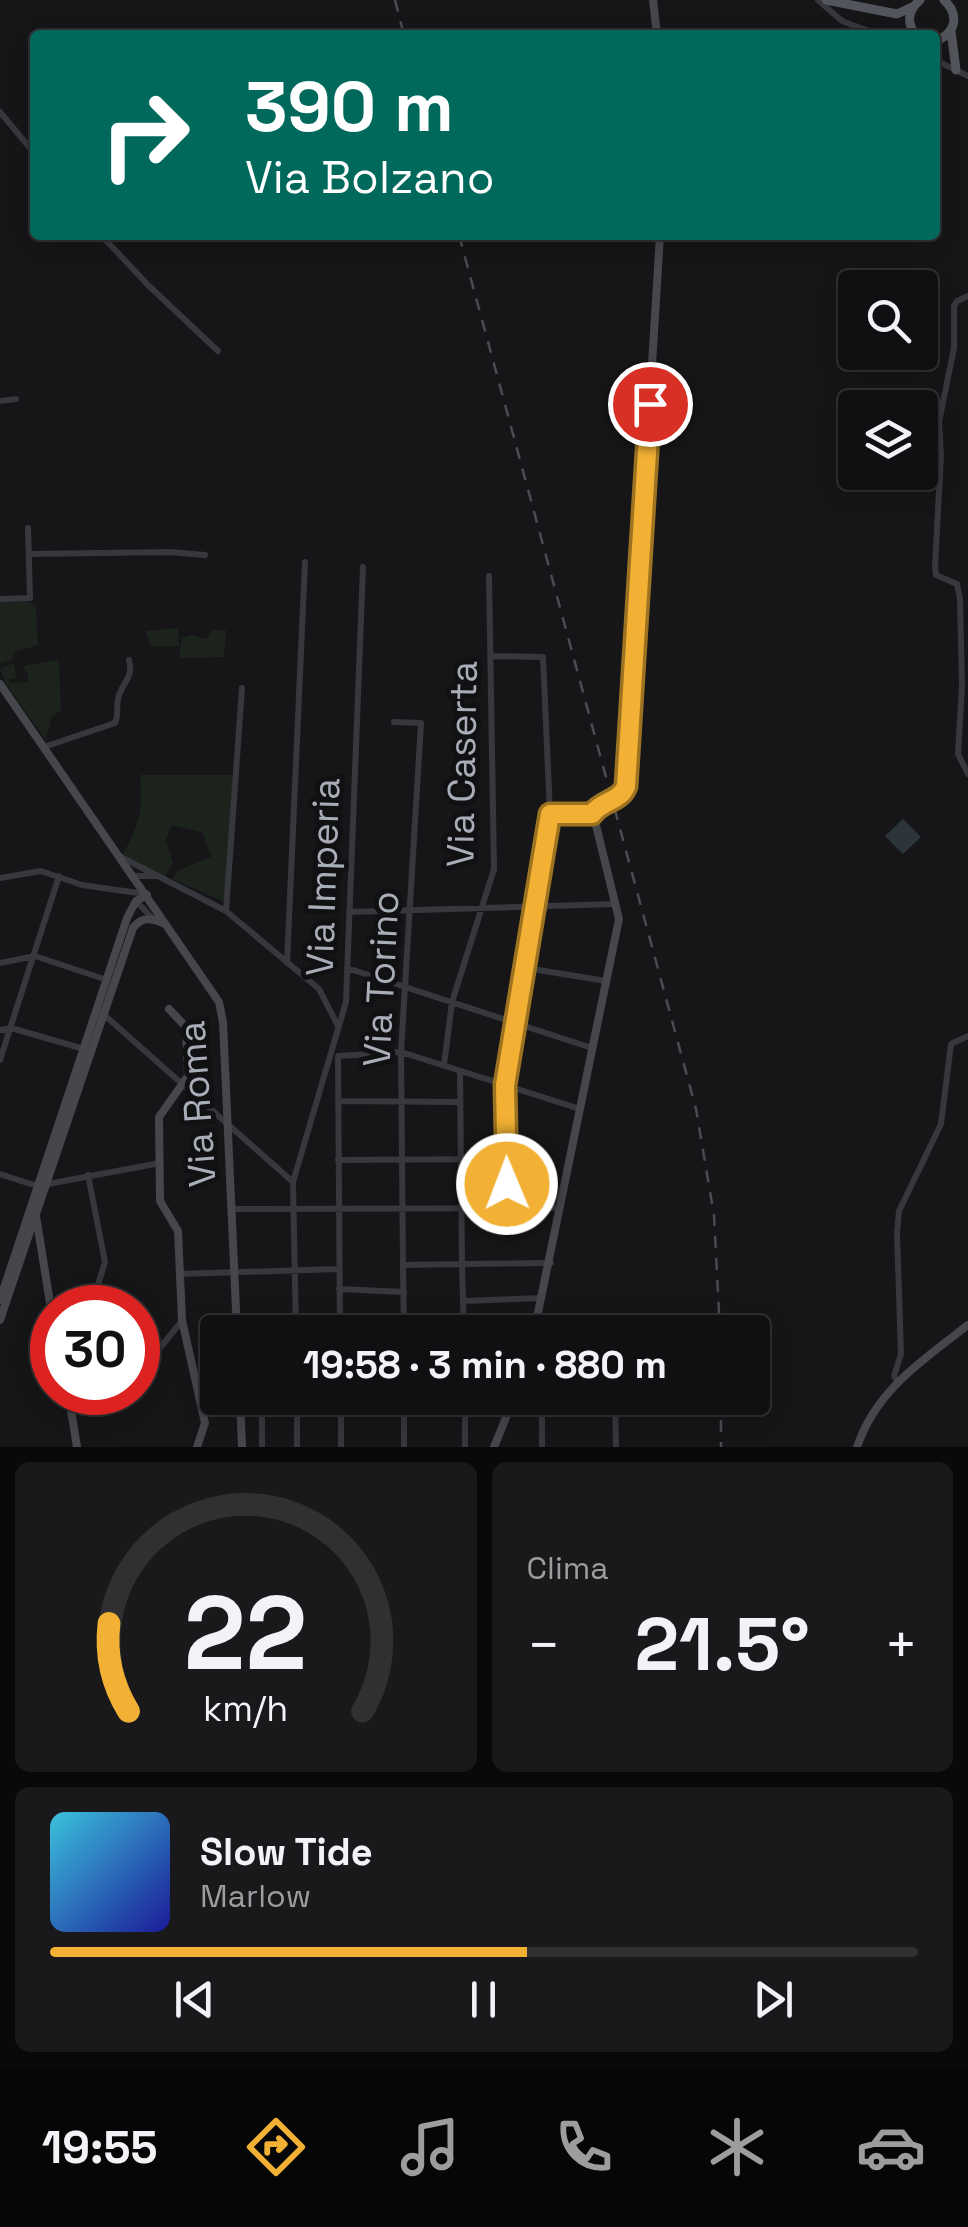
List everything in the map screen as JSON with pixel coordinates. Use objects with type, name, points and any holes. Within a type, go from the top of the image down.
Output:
[{"type":"main road","points":[[826,0],[898,14],[917,2]]},
{"type":"main road","points":[[944,0],[954,17],[951,31],[956,70]]},
{"type":"main road","points":[[910,24],[917,2]]},
{"type":"main road","points":[[885,12],[910,24],[913,30]]},
{"type":"main road","points":[[940,39],[951,31]]},
{"type":"main road","points":[[940,43],[955,55]]},
{"type":"street","points":[[654,0],[657,30]]},
{"type":"street","points":[[818,0],[842,21],[866,30]]},
{"type":"street","points":[[940,62],[968,76]]},
{"type":"street","points":[[0,112],[30,148]]},
{"type":"street","points":[[107,240],[218,352]]},
{"type":"street","points":[[550,814],[592,814],[601,804],[621,795],[626,786],[660,240]]},
{"type":"street","points":[[968,296],[957,300],[954,306],[954,348],[939,422],[935,568],[936,575],[957,584],[960,598],[962,686],[958,754],[968,774]]},
{"type":"street","points":[[0,400],[16,399]]},
{"type":"street","points":[[0,599],[30,598],[28,528]]},
{"type":"street","points":[[29,554],[205,555]]},
{"type":"street","points":[[287,964],[305,562]]},
{"type":"street","name":"Via Imperia","points":[[295,1315],[293,1182],[346,1002],[363,567]]},
{"type":"street","name":"Via Caserta","points":[[444,1065],[452,1002],[494,869],[488,576]]},
{"type":"street","points":[[492,656],[544,657],[550,814],[505,1085],[507,1208]]},
{"type":"street","points":[[44,747],[118,719],[118,698],[130,678],[129,660]]},
{"type":"street","name":"Via Roma","points":[[0,684],[219,1002],[236,1315]]},
{"type":"street","points":[[226,911],[242,688]]},
{"type":"street","name":"Via Torino","points":[[394,722],[421,723],[401,1052],[404,1315]]},
{"type":"street","points":[[538,1315],[619,920],[592,814]]},
{"type":"street","points":[[121,857],[226,911],[319,989],[338,1028]]},
{"type":"street","points":[[0,878],[41,870],[82,885],[146,893]]},
{"type":"street","points":[[146,870],[136,871],[134,876],[159,876]]},
{"type":"street","points":[[0,1060],[60,876]]},
{"type":"street","points":[[110,981],[127,918],[136,900],[159,876]]},
{"type":"street","points":[[136,900],[154,920]]},
{"type":"street","points":[[349,912],[615,904]]},
{"type":"street","points":[[2,1286],[32,1213],[99,1012],[132,928],[144,919],[165,925]]},
{"type":"street","points":[[0,963],[35,956],[110,981]]},
{"type":"street","points":[[347,968],[592,1048]]},
{"type":"street","points":[[526,968],[606,981]]},
{"type":"street","points":[[169,1009],[186,1027],[188,1076],[159,1117],[160,1201],[178,1231],[182,1320],[204,1423],[197,1447]]},
{"type":"street","points":[[99,1012],[293,1182]]},
{"type":"street","points":[[0,1030],[11,1028],[87,1050]]},
{"type":"street","points":[[896,1381],[901,1354],[899,1211],[941,1124],[951,1044],[968,1036]]},
{"type":"street","points":[[340,1315],[338,1056],[401,1052],[580,1109]]},
{"type":"street","points":[[460,1070],[463,1315]]},
{"type":"street","points":[[338,1101],[459,1102]]},
{"type":"street","points":[[338,1160],[507,1159]]},
{"type":"street","points":[[0,1174],[42,1185],[160,1163]]},
{"type":"street","points":[[88,1175],[106,1262],[98,1285]]},
{"type":"street","points":[[231,1209],[559,1208]]},
{"type":"street","points":[[0,1320],[2,1286],[32,1213]]},
{"type":"street","points":[[32,1213],[46,1285]]},
{"type":"street","points":[[403,1266],[550,1264]]},
{"type":"street","points":[[180,1274],[338,1269]]},
{"type":"street","points":[[339,1289],[404,1292]]},
{"type":"street","points":[[462,1301],[543,1298]]},
{"type":"street","points":[[160,1348],[182,1320]]},
{"type":"street","points":[[857,1447],[863,1428],[896,1381],[968,1324]]},
{"type":"street","points":[[167,1342],[188,1345]]},
{"type":"street","points":[[71,1415],[77,1447]]},
{"type":"street","points":[[241,1415],[242,1447]]},
{"type":"street","points":[[262,1415],[262,1447]]},
{"type":"street","points":[[296,1415],[297,1447]]},
{"type":"street","points":[[341,1415],[341,1447]]},
{"type":"street","points":[[404,1415],[404,1447]]},
{"type":"street","points":[[464,1415],[465,1447]]},
{"type":"street","points":[[494,1447],[507,1415]]},
{"type":"street","points":[[542,1415],[542,1447]]},
{"type":"street","points":[[616,1415],[616,1447]]},
{"type":"shaded area","points":[[26,601],[36,606],[38,645],[14,652],[12,660],[0,663],[0,602]]},
{"type":"shaded area","points":[[178,628],[179,646],[150,646],[146,631]]},
{"type":"shaded area","points":[[212,630],[226,630],[224,657],[179,658],[182,638],[191,635],[206,639]]},
{"type":"shaded area","points":[[59,660],[61,710],[52,717],[46,740],[6,684],[0,669],[14,663],[16,678],[9,683],[28,682],[22,666]]},
{"type":"shaded area","points":[[140,775],[235,775],[225,902],[172,879],[179,870],[211,857],[203,833],[172,825],[166,840],[173,863],[165,877],[123,854],[139,816]]},
{"type":"shaded area","points":[[903,819],[921,837],[903,854],[885,836]]},
{"type":"railway","points":[[395,0],[403,30]]},
{"type":"railway","points":[[460,240],[696,1109],[714,1215],[719,1315]]},
{"type":"railway","points":[[721,1415],[721,1447]]},
{"type":"route","points":[[507,1184],[505,1085],[550,814],[592,814],[601,804],[618,798],[626,786],[650,404]]}]
